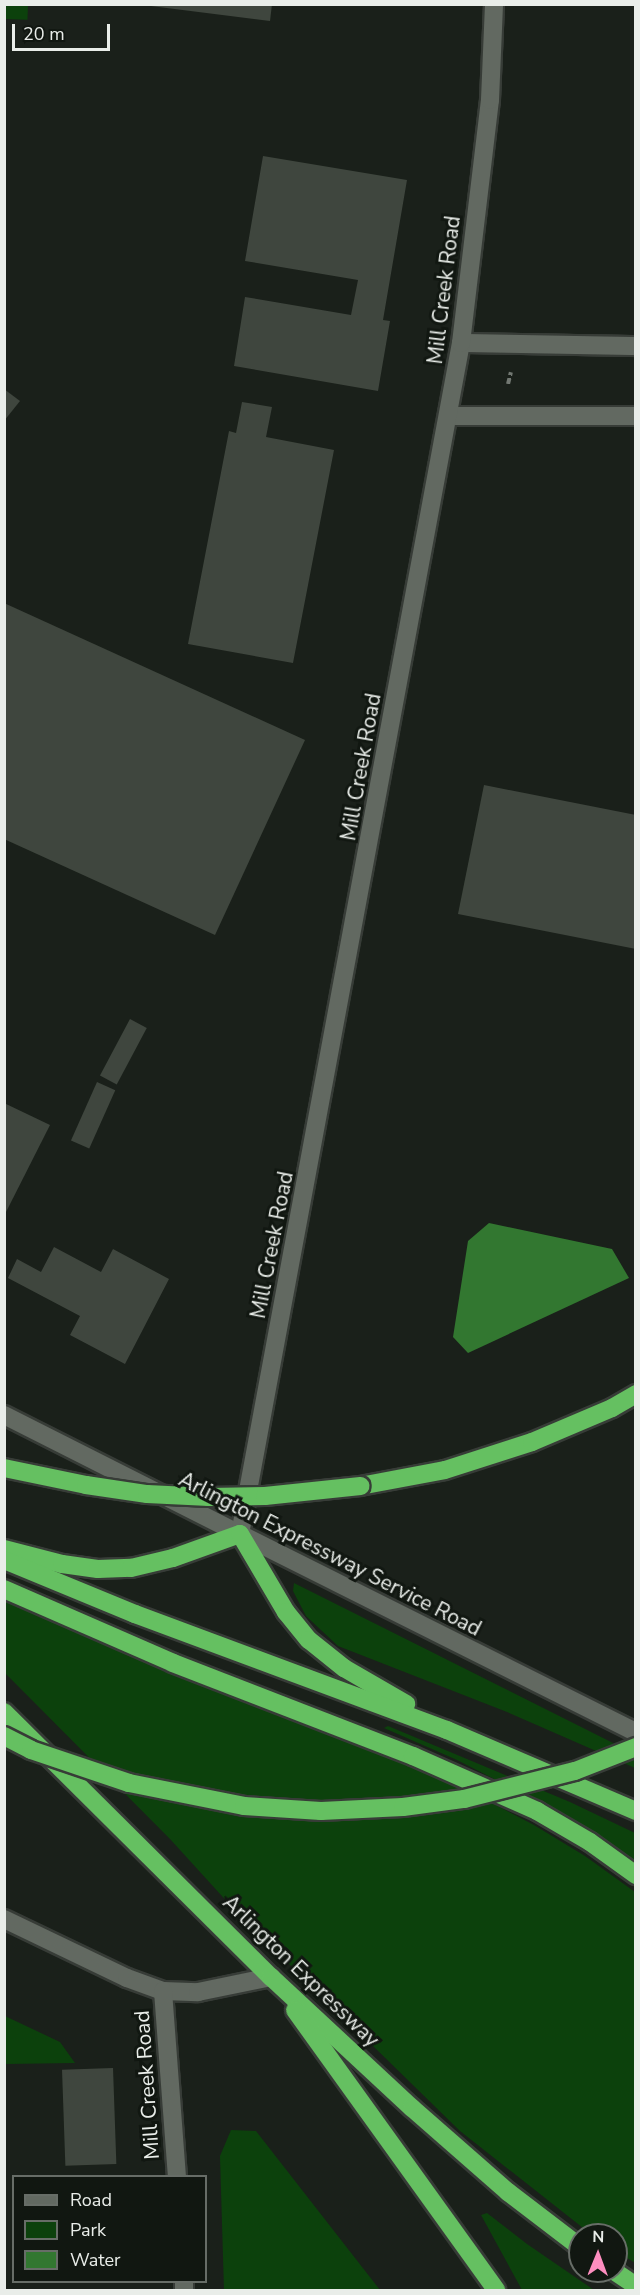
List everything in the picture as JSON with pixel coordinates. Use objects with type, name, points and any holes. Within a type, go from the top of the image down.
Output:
[{"type":"highway","points":[[4,1468],[86,1485],[147,1494],[209,1497],[265,1496],[360,1486],[445,1470],[532,1442],[612,1408],[636,1394]]},
{"type":"highway","points":[[4,1549],[62,1564],[99,1569],[131,1568],[173,1558],[240,1534],[291,1620],[324,1654],[369,1683],[504,1753]]},
{"type":"highway","points":[[4,1560],[135,1614],[504,1753],[636,1811]]},
{"type":"highway","points":[[4,1589],[173,1663],[413,1756],[516,1802],[590,1842],[636,1875]]},
{"type":"highway","name":"Arlington Expressway","points":[[4,1712],[271,1977],[412,2108],[508,2192],[568,2238]]},
{"type":"highway","points":[[4,1736],[31,1750],[129,1783],[244,1806],[321,1811],[403,1807],[464,1799],[575,1771],[636,1747]]},
{"type":"highway","points":[[271,1977],[496,2290]]},
{"type":"street","name":"Mill Creek Road","points":[[240,1534],[461,343],[490,100],[494,4]]},
{"type":"street","points":[[461,343],[636,346]]},
{"type":"street","points":[[448,416],[636,416]]},
{"type":"street","name":"Arlington Expressway Service Road","points":[[4,1415],[636,1732]]},
{"type":"street","points":[[4,1919],[108,1970],[163,1991],[198,1992],[271,1977]]},
{"type":"street","name":"Mill Creek Road","points":[[163,1991],[177,2175]]},
{"type":"path","points":[[508,384],[511,372]]},
{"type":"green space","points":[[5,4],[28,5],[27,20],[4,19]]},
{"type":"green space","points":[[294,1583],[635,1754],[635,1768],[507,1712],[338,1646],[306,1616],[293,1591]]},
{"type":"green space","points":[[4,1600],[219,1691],[424,1768],[534,1825],[585,1856],[635,1892],[635,2263],[628,2259],[628,2223],[577,2223],[460,2131],[241,1917],[170,1839],[5,1673]]},
{"type":"green space","points":[[388,1726],[570,1802],[635,1833],[635,1861],[545,1805],[457,1760],[384,1728]]},
{"type":"green space","points":[[5,2016],[60,2042],[75,2063],[5,2064]]},
{"type":"green space","points":[[231,2130],[256,2131],[380,2290],[224,2290],[220,2156]]},
{"type":"green space","points":[[487,2213],[568,2272],[568,2283],[584,2283],[594,2290],[522,2290],[481,2215]]},
{"type":"water","points":[[489,1223],[612,1249],[629,1278],[468,1353],[453,1337],[468,1241]]},
{"type":"building","points":[[135,4],[272,4],[270,21]]},
{"type":"building","points":[[263,156],[407,180],[383,320],[390,321],[378,391],[234,366],[245,297],[351,315],[358,280],[245,261]]},
{"type":"building","points":[[4,389],[20,401],[4,421]]},
{"type":"building","points":[[242,402],[272,407],[266,437],[334,450],[293,663],[188,644],[229,431],[236,433]]},
{"type":"building","points":[[4,603],[305,740],[215,935],[4,839]]},
{"type":"building","points":[[484,785],[636,815],[636,949],[458,914]]},
{"type":"building","points":[[130,1019],[147,1028],[117,1084],[100,1076]]},
{"type":"building","points":[[97,1082],[115,1090],[89,1149],[71,1140]]},
{"type":"building","points":[[4,1103],[50,1125],[4,1216]]},
{"type":"building","points":[[54,1247],[101,1272],[113,1249],[169,1279],[125,1364],[70,1335],[80,1316],[8,1278],[17,1259],[41,1272]]},
{"type":"building","points":[[113,2068],[116,2164],[65,2166],[62,2070]]}]
